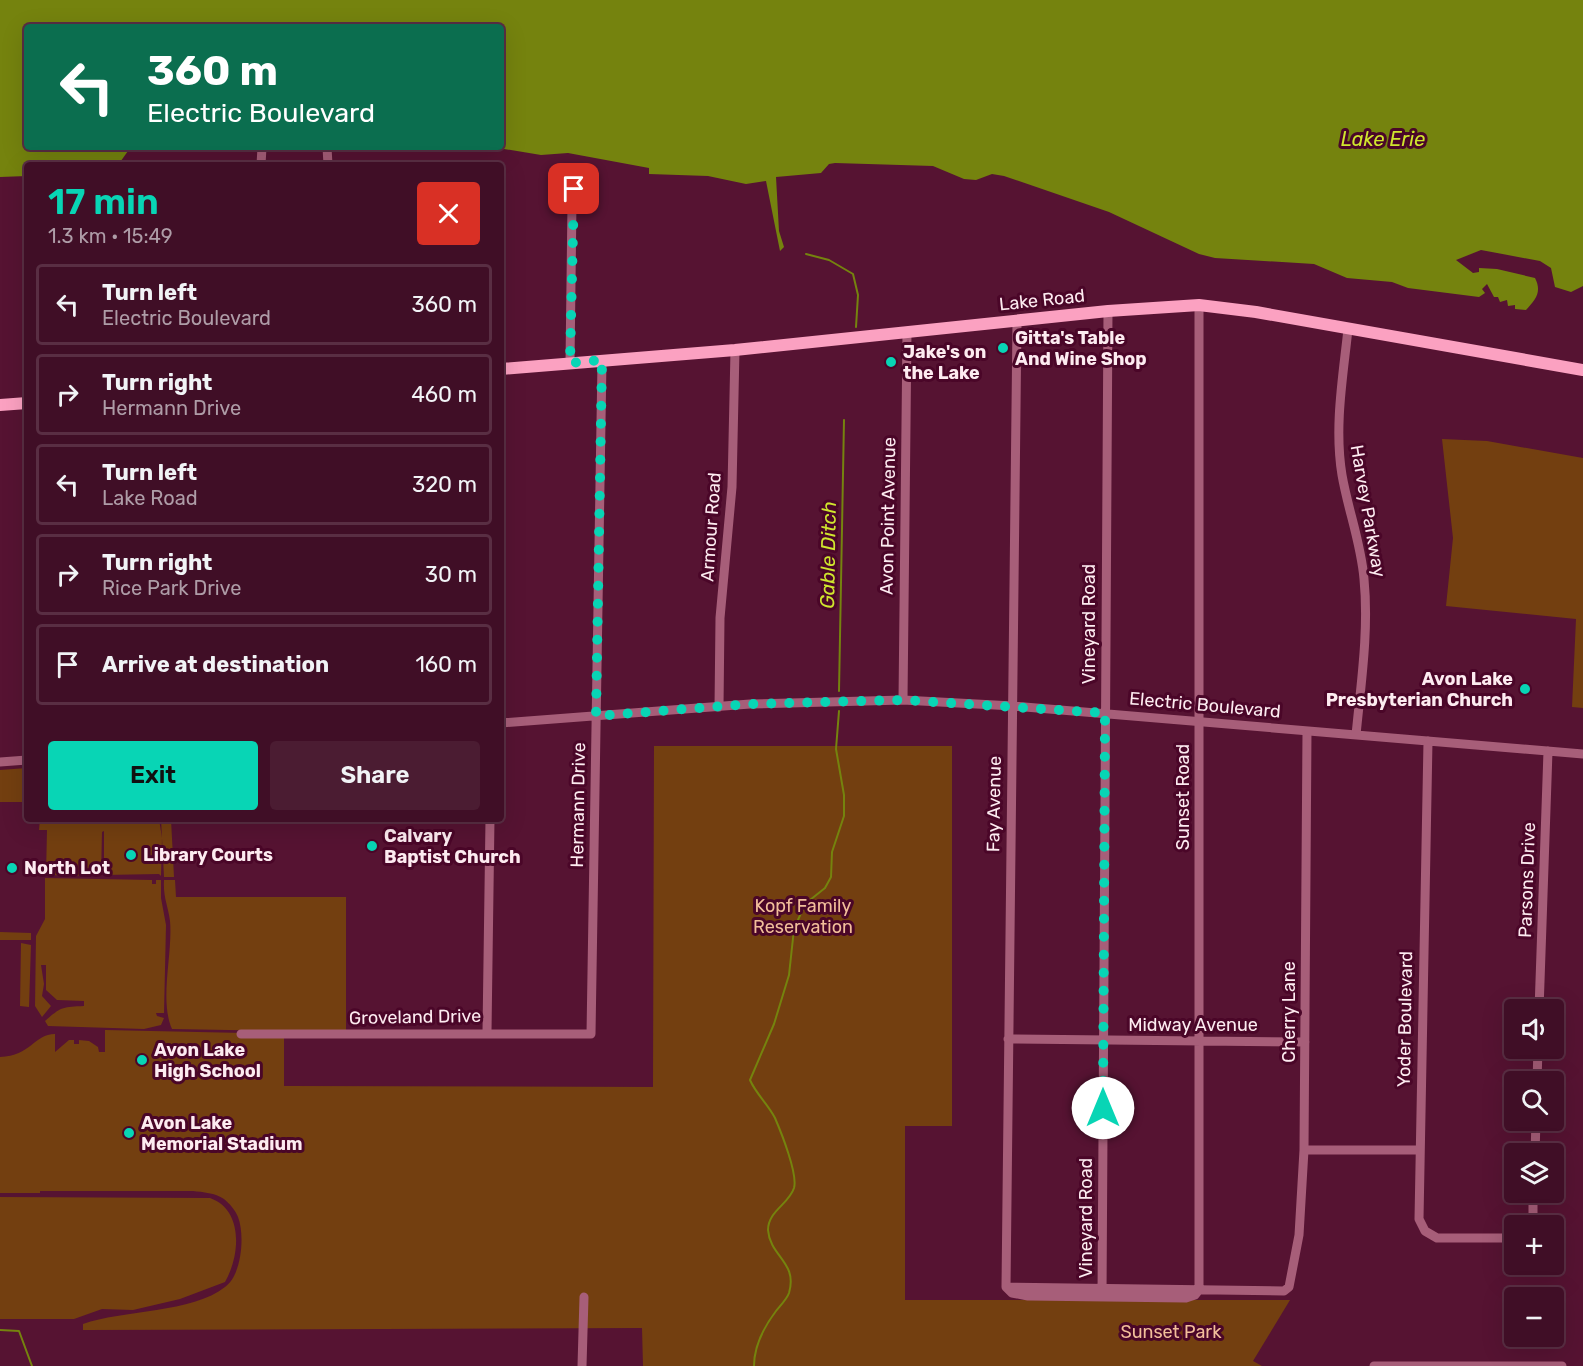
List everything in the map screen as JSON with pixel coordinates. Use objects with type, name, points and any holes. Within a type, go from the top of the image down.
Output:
[{"type":"main road","name":"Lake Road","points":[[504,369],[735,350],[1108,311],[1199,305],[1583,370]]},
{"type":"main road","points":[[0,405],[24,403]]},
{"type":"street","points":[[570,363],[572,202],[577,175]]},
{"type":"street","name":"Sunset Road","points":[[1199,305],[1199,1290]]},
{"type":"street","name":"Vineyard Road","points":[[1102,1292],[1108,311]]},
{"type":"street","name":"Fay Avenue","points":[[1017,321],[1006,1287],[1012,1293],[1028,1296],[1102,1292]]},
{"type":"street","name":"Harvey Parkway","points":[[1348,329],[1340,410],[1340,451],[1347,499],[1361,552],[1366,604],[1356,735]]},
{"type":"street","name":"Avon Point Avenue","points":[[903,700],[907,332]]},
{"type":"street","name":"Armour Road","points":[[719,706],[720,618],[732,487],[735,350]]},
{"type":"street","name":"Hermann Drive","points":[[591,1034],[602,360]]},
{"type":"street","name":"Electric Boulevard","points":[[504,723],[719,706],[903,700],[1105,713],[1583,754]]},
{"type":"street","name":"Cherry Lane","points":[[1199,1290],[1284,1291],[1289,1287],[1299,1235],[1304,1150],[1307,730]]},
{"type":"street","name":"Yoder Boulevard","points":[[1428,741],[1418,1212],[1425,1231],[1442,1239],[1504,1238]]},
{"type":"street","name":"Parsons Drive","points":[[1539,999],[1548,751]]},
{"type":"street","points":[[0,762],[24,760]]},
{"type":"street","points":[[487,1032],[490,822]]},
{"type":"street","name":"Groveland Drive","points":[[241,1034],[487,1032],[591,1034]]},
{"type":"street","name":"Midway Avenue","points":[[1008,1039],[1305,1042]]},
{"type":"street","points":[[1304,1150],[1419,1150]]},
{"type":"street","points":[[1102,1292],[1186,1298],[1195,1295],[1199,1290]]},
{"type":"street","points":[[582,1366],[584,1297]]},
{"type":"street","points":[[1374,1366],[1385,1364],[1562,1366]]},
{"type":"green space","points":[[1442,439],[1487,441],[1583,458],[1583,708],[1572,707],[1576,619],[1446,606],[1453,538]]},
{"type":"green space","name":"Kopf Family Reservation","points":[[654,746],[952,746],[952,1126],[905,1126],[905,1300],[1290,1300],[1253,1361],[1262,1366],[643,1366],[642,1328],[83,1330],[83,1324],[99,1319],[195,1302],[225,1287],[235,1274],[240,1254],[241,1234],[238,1217],[224,1199],[197,1191],[0,1193],[0,1057],[19,1053],[42,1037],[55,1034],[55,1052],[69,1040],[74,1040],[74,1044],[79,1044],[79,1040],[89,1041],[98,1047],[99,1052],[105,1052],[105,1030],[284,1034],[284,1086],[653,1087]]},
{"type":"green space","points":[[24,768],[24,802],[0,802],[0,770]]},
{"type":"green space","points":[[40,822],[159,822],[162,838],[161,876],[159,874],[104,875],[104,831],[102,832],[101,876],[46,875],[47,830],[39,830]]},
{"type":"green space","points":[[161,822],[171,822],[174,877],[164,877]]},
{"type":"green space","points":[[45,878],[152,880],[152,884],[156,884],[156,880],[161,880],[161,898],[166,925],[164,1013],[156,1013],[157,1016],[164,1018],[161,1025],[144,1029],[48,1026],[45,1021],[55,1013],[66,1007],[84,1006],[84,1001],[57,1000],[46,990],[46,965],[41,965],[44,984],[42,996],[51,1006],[42,1017],[35,1006],[36,936],[45,919]]},
{"type":"green space","points":[[164,880],[175,880],[176,897],[346,897],[346,1032],[172,1029],[168,1017],[166,991],[170,921]]},
{"type":"green space","points":[[0,932],[31,933],[31,940],[0,940]]},
{"type":"green space","points":[[21,943],[31,945],[29,1007],[20,1006]]},
{"type":"green space","points":[[0,1197],[210,1198],[221,1204],[234,1223],[236,1247],[234,1260],[225,1282],[180,1299],[133,1310],[102,1309],[74,1319],[0,1319]]},
{"type":"water","name":"Lake Erie","points":[[0,0],[1583,0],[1583,286],[1571,292],[1555,287],[1551,268],[1540,261],[1481,250],[1456,260],[1473,273],[1479,272],[1479,268],[1497,269],[1535,278],[1538,287],[1537,295],[1526,310],[1515,309],[1515,305],[1508,306],[1507,300],[1500,302],[1498,297],[1494,297],[1487,284],[1482,289],[1485,293],[1479,297],[1408,288],[1392,282],[1347,278],[1314,264],[1215,258],[1199,254],[1109,212],[1004,176],[992,174],[976,180],[964,179],[933,166],[835,163],[829,164],[821,173],[776,177],[779,231],[784,247],[780,251],[766,181],[746,184],[708,176],[649,174],[649,168],[568,153],[541,155],[504,149],[504,24],[24,24],[24,150],[131,150],[120,162],[24,162],[24,176],[0,177]]},
{"type":"waterway","name":"Gable Ditch","points":[[806,254],[829,260],[853,274],[858,295],[856,327]]},
{"type":"waterway","name":"Gable Ditch","points":[[839,691],[844,420]]},
{"type":"waterway","name":"Gable Ditch","points":[[754,1366],[756,1351],[764,1330],[789,1293],[790,1274],[773,1247],[768,1230],[771,1218],[788,1199],[795,1182],[788,1153],[775,1118],[750,1080],[774,1024],[789,975],[794,929],[805,904],[825,888],[831,877],[832,852],[844,816],[844,795],[836,749],[839,711]]},
{"type":"waterway","points":[[0,1330],[19,1331],[32,1366]]},
{"type":"place","name":"Gitta's Table And Wine Shop","points":[[1003,348]]},
{"type":"place","name":"Jake's on the Lake","points":[[891,362]]},
{"type":"place","name":"Avon Lake Presbyterian Church","points":[[1525,689]]},
{"type":"place","name":"Calvary Baptist Church","points":[[372,846]]},
{"type":"place","name":"Library Courts","points":[[131,855]]},
{"type":"place","name":"North Lot","points":[[12,868]]},
{"type":"place","name":"Avon Lake High School","points":[[142,1060]]},
{"type":"place","name":"Avon Lake Memorial Stadium","points":[[129,1133]]},
{"type":"route","points":[[574,189],[570,363],[602,360],[596,716],[750,704],[844,700],[903,700],[1105,713],[1103,1108]]},
{"type":"park label","name":"Sunset Park","points":[[1171,1332]]}]
